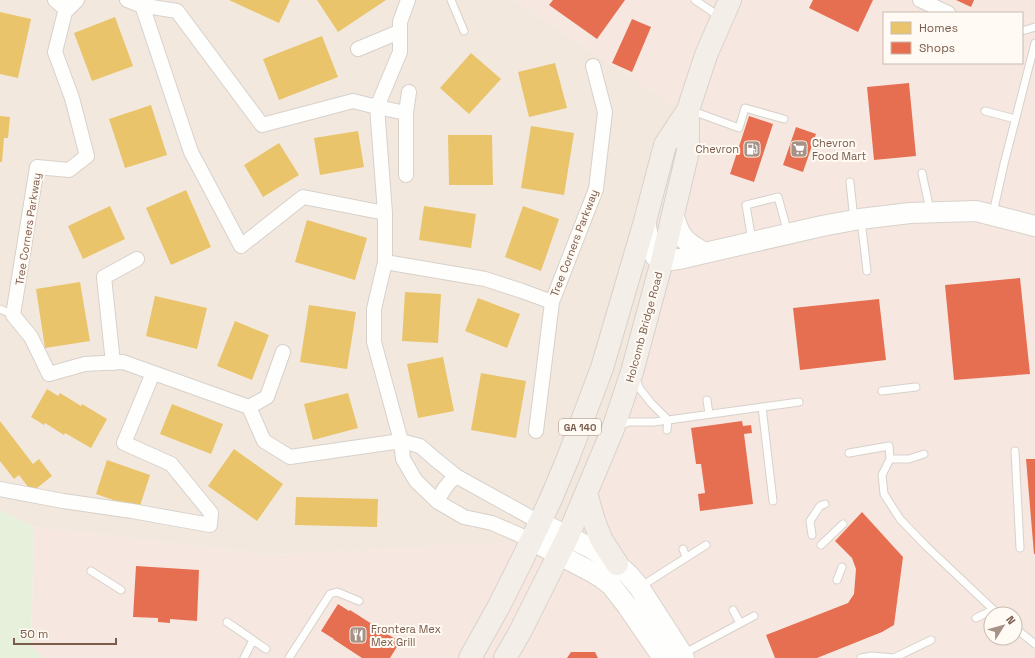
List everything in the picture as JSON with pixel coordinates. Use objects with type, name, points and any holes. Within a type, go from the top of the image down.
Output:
[{"type":"main road","name":"Holcomb Bridge Road","points":[[470,658],[499,606],[568,458],[602,368],[620,310],[665,145],[688,110],[706,55],[726,9]]},
{"type":"main road","name":"Holcomb Bridge Road","points":[[564,545],[613,429],[632,372],[662,261],[688,151],[688,110]]},
{"type":"main road","points":[[586,493],[601,539],[617,564]]},
{"type":"main road","name":"GA 140","points":[[505,658],[520,632],[564,545]]},
{"type":"street","name":"Tree Corners Parkway","points":[[13,316],[37,167],[69,170],[87,156],[72,98],[55,52],[65,12],[72,5],[55,0]]},
{"type":"street","points":[[127,0],[142,5],[177,11],[262,125],[353,101],[406,113]]},
{"type":"street","points":[[408,0],[400,22],[400,52],[377,107],[385,213],[385,262],[374,309],[374,342],[401,441],[403,459],[416,481],[438,502],[464,517],[535,531]]},
{"type":"street","points":[[920,0],[946,12]]},
{"type":"street","points":[[142,5],[190,152],[241,246],[303,197],[385,213]]},
{"type":"street","points":[[358,49],[399,32]]},
{"type":"street","name":"Tree Corners Parkway","points":[[536,431],[552,302],[596,189],[605,112],[593,66]]},
{"type":"street","points":[[406,174],[406,113],[409,92]]},
{"type":"street","points":[[645,221],[650,247],[655,256],[662,261],[679,259],[822,226],[910,213],[976,211],[1035,226]]},
{"type":"street","points":[[673,214],[683,238],[704,253]]},
{"type":"street","points":[[113,363],[104,277],[136,259]]},
{"type":"street","name":"Tree Corners Parkway","points":[[385,262],[485,279],[552,302]]},
{"type":"street","points":[[13,316],[31,337],[49,374],[85,364],[123,362],[249,407],[264,441],[290,458],[401,441],[420,446],[456,476],[535,531],[564,545],[611,585],[628,607],[662,658]]},
{"type":"street","points":[[249,407],[267,397],[282,352]]},
{"type":"street","points":[[0,489],[210,525],[212,513],[172,464],[124,442],[153,373]]},
{"type":"street","points":[[438,502],[444,489],[456,476]]},
{"type":"street","points":[[564,545],[589,547],[617,564],[629,575],[639,587],[683,656]]},
{"type":"lane","points":[[451,0],[464,31]]},
{"type":"lane","points":[[695,0],[726,9]]},
{"type":"lane","points":[[1023,31],[1035,27]]},
{"type":"lane","points":[[992,215],[1035,43]]},
{"type":"lane","points":[[688,110],[739,128],[745,108],[784,119]]},
{"type":"lane","points":[[984,111],[1015,119]]},
{"type":"lane","points":[[922,173],[931,212]]},
{"type":"lane","points":[[850,182],[867,271]]},
{"type":"lane","points":[[753,241],[746,205],[778,197],[788,233]]},
{"type":"lane","points":[[0,309],[13,316]]},
{"type":"lane","points":[[632,372],[640,389],[651,403],[668,420]]},
{"type":"lane","points":[[882,391],[916,387]]},
{"type":"lane","points":[[707,400],[709,414]]},
{"type":"lane","points":[[613,429],[623,423],[629,422],[654,422],[799,402]]},
{"type":"lane","points":[[762,407],[773,501]]},
{"type":"lane","points":[[667,430],[668,420]]},
{"type":"lane","points":[[849,452],[889,446],[890,459],[882,475],[884,494],[900,519],[989,606]]},
{"type":"lane","points":[[1015,451],[1020,548]]},
{"type":"lane","points":[[890,459],[909,459],[924,454]]},
{"type":"lane","points":[[812,535],[810,520],[820,506],[825,504]]},
{"type":"lane","points":[[821,545],[843,524]]},
{"type":"lane","points":[[639,587],[706,545]]},
{"type":"lane","points":[[683,549],[686,558]]},
{"type":"lane","points":[[837,580],[842,567]]},
{"type":"lane","points":[[91,571],[121,590]]},
{"type":"lane","points":[[289,658],[330,594],[337,592],[359,601]]},
{"type":"lane","points":[[733,610],[740,623]]},
{"type":"lane","points":[[683,656],[754,616]]},
{"type":"lane","points":[[976,618],[983,616]]},
{"type":"lane","points":[[227,622],[266,649]]},
{"type":"lane","points":[[1023,634],[1035,644]]},
{"type":"lane","points":[[244,658],[254,640]]},
{"type":"lane","points":[[861,658],[872,656],[894,658],[931,640]]},
{"type":"shaded area","points":[[0,0],[513,0],[696,119],[658,273],[570,539],[272,555],[34,527],[0,510]]},
{"type":"shaded area","points":[[513,0],[1035,0],[1035,658],[44,658],[31,646],[34,527],[272,555],[570,538],[613,418],[696,119]]},
{"type":"green space","points":[[0,510],[34,527],[31,646],[44,658],[0,658]]},
{"type":"building: Homes","points":[[229,0],[290,0],[279,23]]},
{"type":"building: Homes","points":[[317,0],[386,0],[338,32]]},
{"type":"building: Homes","points":[[0,12],[31,19],[18,78],[0,74]]},
{"type":"building: Homes","points":[[115,17],[133,66],[92,81],[74,33]]},
{"type":"building: Homes","points":[[322,36],[338,77],[279,100],[263,59]]},
{"type":"building: Homes","points":[[471,53],[501,79],[469,114],[440,88]]},
{"type":"building: Homes","points":[[555,63],[567,108],[529,117],[518,72]]},
{"type":"building: Homes","points":[[151,105],[167,155],[125,168],[109,119]]},
{"type":"building: Homes","points":[[0,116],[10,117],[8,138],[4,138],[2,162],[0,162]]},
{"type":"building: Homes","points":[[531,126],[574,133],[564,195],[521,188]]},
{"type":"building: Homes","points":[[358,131],[364,167],[320,175],[314,138]]},
{"type":"building: Homes","points":[[448,135],[492,135],[493,185],[449,185]]},
{"type":"building: Homes","points":[[279,143],[299,175],[263,197],[244,165]]},
{"type":"building: Homes","points":[[186,190],[211,247],[171,265],[146,208]]},
{"type":"building: Homes","points":[[110,206],[125,239],[83,259],[68,226]]},
{"type":"building: Homes","points":[[424,206],[476,214],[471,248],[419,240]]},
{"type":"building: Homes","points":[[523,206],[559,219],[541,271],[505,257]]},
{"type":"building: Homes","points":[[307,220],[367,238],[355,280],[295,262]]},
{"type":"building: Homes","points":[[80,282],[90,341],[45,348],[36,289]]},
{"type":"building: Homes","points":[[405,292],[441,294],[438,343],[402,341]]},
{"type":"building: Homes","points":[[155,296],[207,308],[197,349],[146,336]]},
{"type":"building: Homes","points":[[478,298],[520,314],[507,348],[465,331]]},
{"type":"building: Homes","points":[[309,305],[356,312],[347,369],[300,362]]},
{"type":"building: Homes","points":[[235,321],[269,335],[252,380],[217,366]]},
{"type":"building: Homes","points":[[443,357],[454,411],[418,418],[407,364]]},
{"type":"building: Homes","points":[[481,373],[526,381],[516,438],[471,430]]},
{"type":"building: Homes","points":[[47,389],[58,396],[60,393],[81,406],[82,404],[107,419],[91,448],[65,433],[64,435],[45,423],[44,425],[31,417]]},
{"type":"building: Homes","points":[[348,393],[358,428],[313,440],[304,404]]},
{"type":"building: Homes","points":[[172,404],[223,424],[211,454],[160,434]]},
{"type":"building: Homes","points":[[0,421],[33,464],[39,459],[52,476],[32,492],[19,475],[14,479],[0,461]]},
{"type":"building: Homes","points":[[234,449],[283,484],[257,521],[208,486]]},
{"type":"building: Homes","points":[[107,460],[150,475],[139,509],[96,494]]},
{"type":"building: Homes","points":[[296,497],[378,499],[377,527],[295,525]]},
{"type":"building: Shops","points":[[553,0],[625,0],[597,39],[549,5]]},
{"type":"building: Shops","points":[[813,0],[873,0],[858,32],[809,8]]},
{"type":"building: Shops","points":[[956,0],[974,0],[971,7]]},
{"type":"building: Shops","points":[[632,19],[651,27],[632,72],[612,63]]},
{"type":"building: Shops","points":[[909,83],[916,156],[874,160],[867,87]]},
{"type":"building: Shops","name":"Chevron","points":[[749,116],[773,124],[754,182],[730,174]]},
{"type":"building: Shops","name":"Chevron Food Mart","points":[[796,127],[816,134],[803,172],[783,165]]},
{"type":"building: Shops","points":[[1020,278],[1030,374],[954,380],[945,285]]},
{"type":"building: Shops","points":[[879,299],[886,360],[800,370],[793,308]]},
{"type":"building: Shops","points":[[742,421],[743,426],[751,425],[752,433],[744,434],[753,504],[700,511],[698,494],[705,493],[701,464],[696,464],[691,428]]},
{"type":"building: Shops","points":[[1026,459],[1035,459],[1035,554],[1034,554]]},
{"type":"building: Shops","points":[[862,512],[903,557],[894,625],[882,632],[817,658],[775,658],[766,635],[848,603],[854,594],[856,569],[852,558],[835,541]]},
{"type":"building: Shops","points":[[136,566],[199,570],[197,621],[170,619],[170,623],[158,622],[158,618],[133,617]]},
{"type":"building: Shops","name":"Frontera Mex Mex Grill","points":[[338,604],[400,642],[390,658],[362,658],[321,631]]},
{"type":"building: Shops","points":[[571,652],[595,652],[598,658],[567,658]]},
{"type":"place","name":"Chevron","points":[[752,149]]},
{"type":"place","name":"Chevron Food Mart","points":[[799,149]]},
{"type":"place","name":"Frontera Mex Mex Grill","points":[[358,635]]}]
